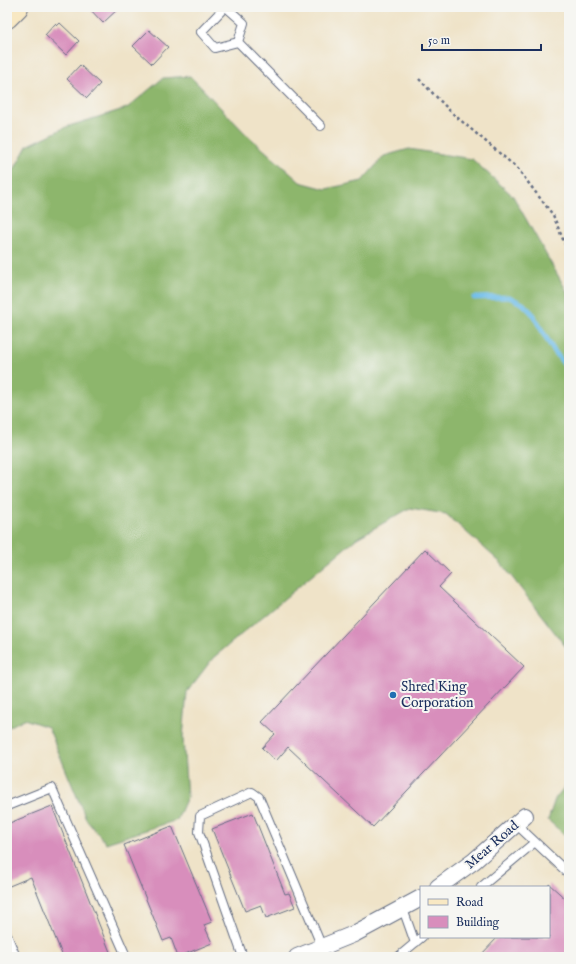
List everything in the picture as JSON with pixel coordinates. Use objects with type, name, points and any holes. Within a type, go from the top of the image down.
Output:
[{"type":"main road","points":[[7,17],[17,7]]},
{"type":"street","name":"Mear Road","points":[[439,886],[474,861],[521,820]]},
{"type":"street","points":[[297,957],[354,934],[420,899]]},
{"type":"lane","points":[[226,7],[244,23],[238,42],[215,48],[201,32],[226,7]]},
{"type":"lane","points":[[238,42],[321,126]]},
{"type":"lane","points":[[7,806],[52,788],[126,956],[128,957]]},
{"type":"lane","points":[[243,957],[199,832],[200,816],[252,792],[259,797],[322,947]]},
{"type":"lane","points":[[521,820],[535,842],[569,874]]},
{"type":"lane","points":[[483,886],[535,842]]},
{"type":"lane","points":[[403,909],[415,943]]},
{"type":"lane","points":[[7,935],[16,957]]},
{"type":"lane","points":[[398,957],[421,938]]},
{"type":"path","points":[[419,79],[452,114],[517,168],[553,215],[569,254]]},
{"type":"green space","points":[[190,76],[245,133],[300,182],[326,189],[362,181],[384,156],[409,149],[472,159],[513,196],[569,295],[569,651],[501,563],[446,514],[410,508],[357,538],[213,658],[187,692],[183,738],[187,797],[177,820],[106,843],[87,821],[48,727],[24,719],[7,728],[7,177],[15,168],[27,146],[66,127],[127,108],[163,78]]},
{"type":"green space","points":[[569,781],[569,839],[548,820],[555,799]]},
{"type":"building","points":[[88,7],[120,7],[103,23]]},
{"type":"building","points":[[60,23],[79,41],[66,55],[45,35],[55,24],[57,26]]},
{"type":"building","points":[[149,30],[168,47],[152,64],[133,46]]},
{"type":"building","points":[[80,65],[100,84],[87,98],[67,79]]},
{"type":"building","name":"Shred King Corporation","points":[[425,549],[451,574],[439,587],[524,667],[373,827],[288,747],[276,761],[262,748],[275,734],[262,722]]},
{"type":"building","points":[[52,806],[112,957],[63,957],[31,877],[7,887],[7,824]]},
{"type":"building","points":[[253,813],[285,894],[289,893],[295,907],[266,918],[261,905],[245,911],[212,829]]},
{"type":"building","points":[[172,826],[212,922],[204,925],[212,943],[178,957],[171,938],[163,941],[124,845]]},
{"type":"building","points":[[549,884],[569,902],[569,957],[479,957],[497,938],[550,938]]},
{"type":"waterway","points":[[474,298],[509,297],[523,304],[532,313],[552,348],[569,371]]},
{"type":"place","name":"Shred King Corporation","points":[[393,695]]}]
